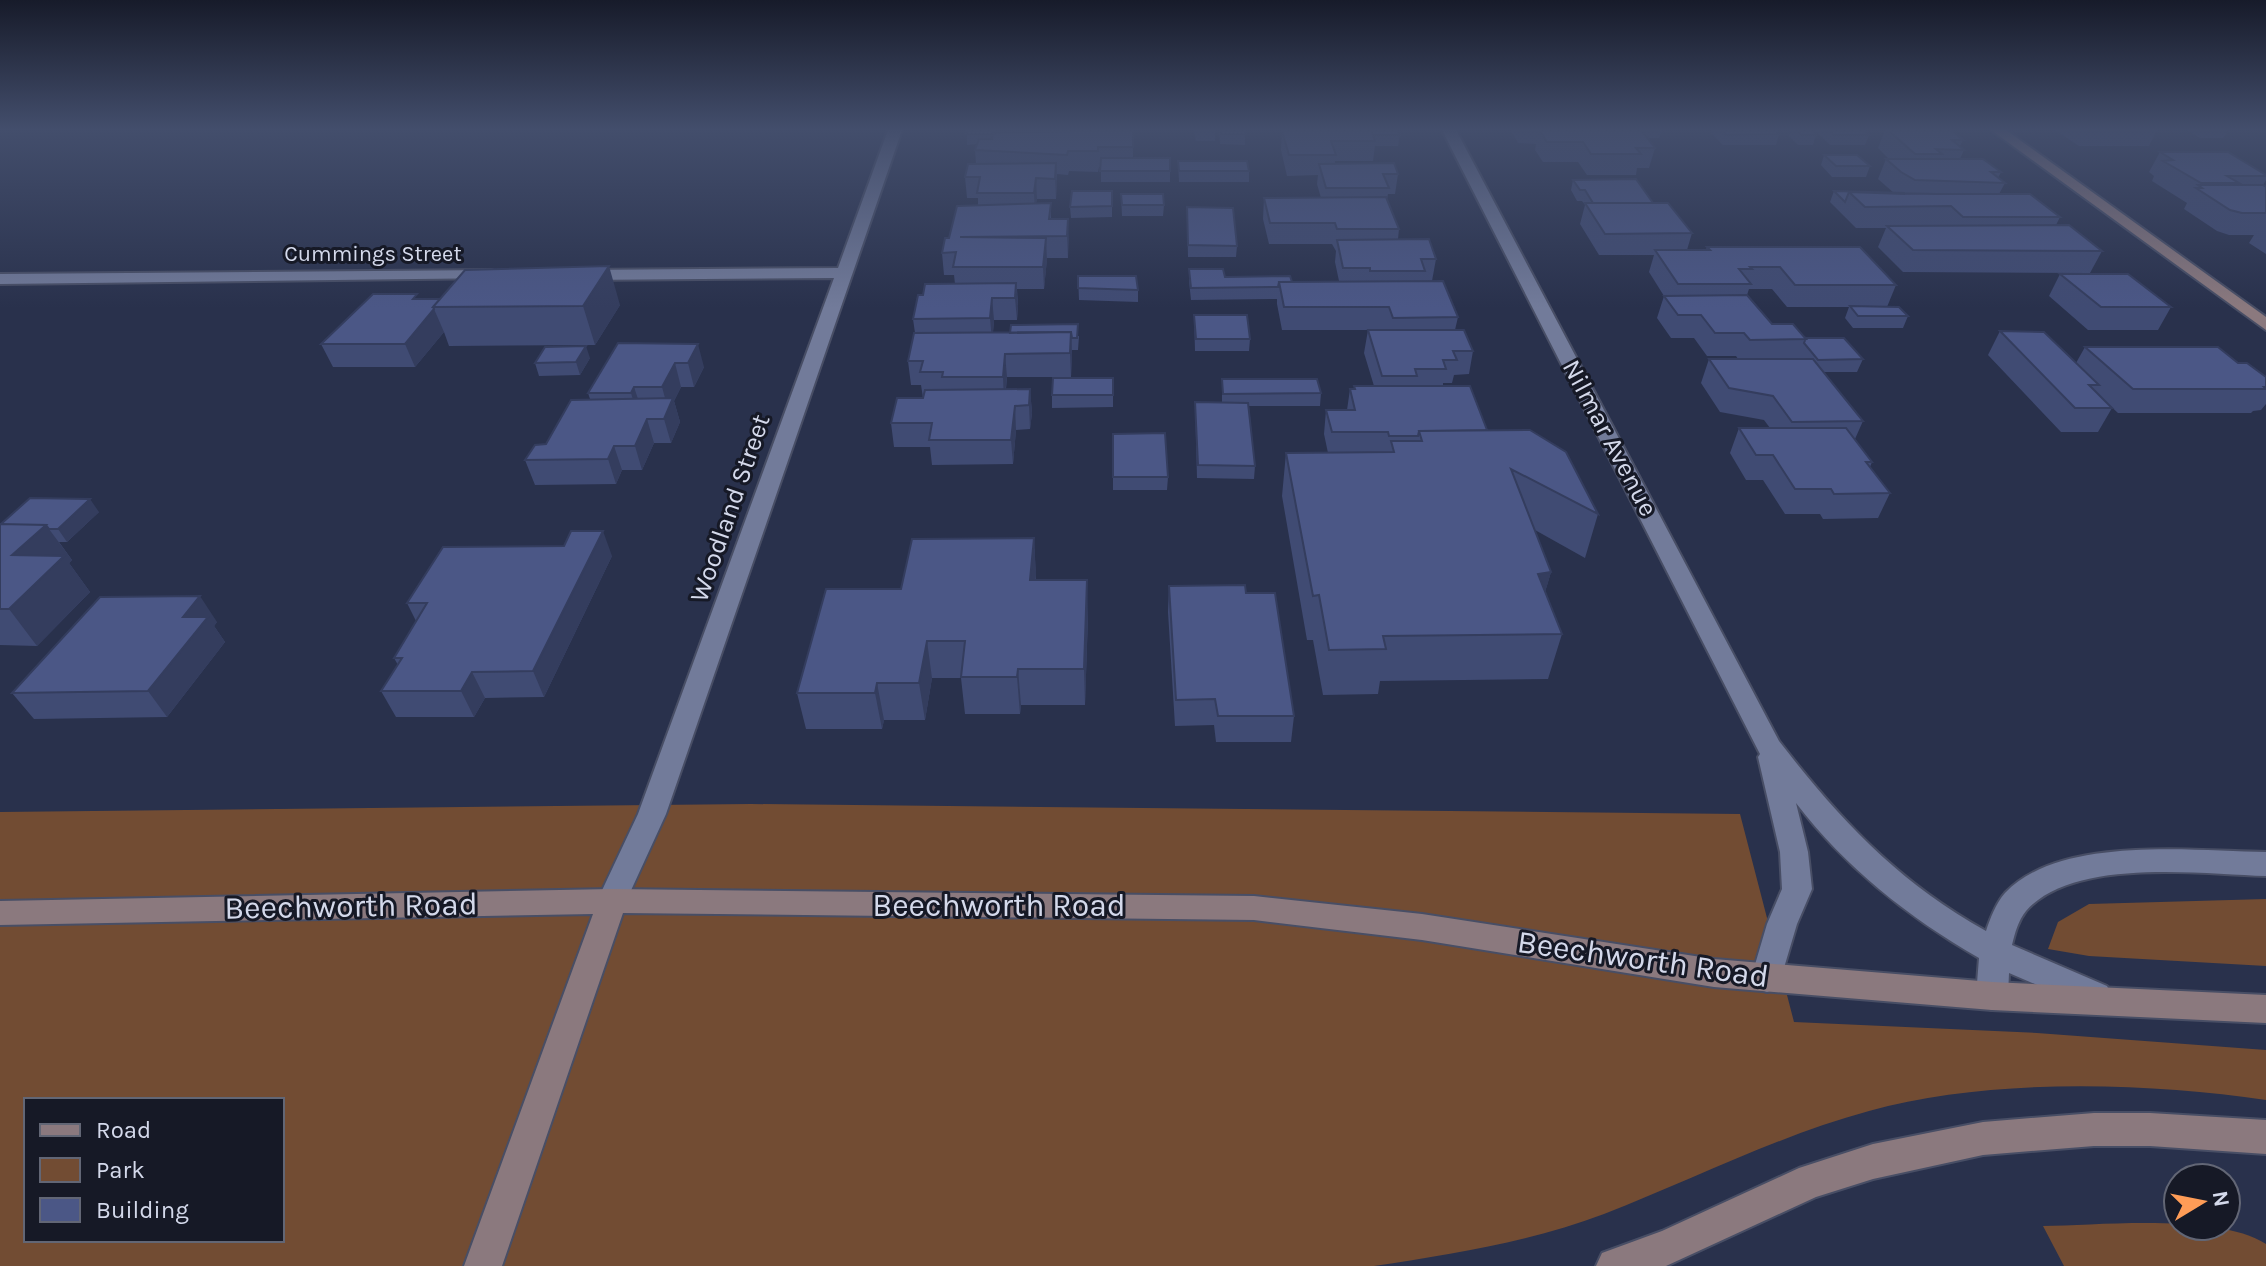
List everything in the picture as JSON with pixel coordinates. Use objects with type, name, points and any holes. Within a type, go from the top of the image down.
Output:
[{"type":"main road","points":[[2079,189],[2266,325]]},
{"type":"main road","points":[[483,1266],[612,901]]},
{"type":"main road","name":"Beechworth Road","points":[[0,913],[612,901],[1254,908],[1422,927],[1714,973],[1992,996],[2266,1009]]},
{"type":"main road","points":[[1615,1266],[1679,1242],[1813,1180],[1870,1162],[1967,1139],[2057,1130],[2126,1129],[2266,1137]]},
{"type":"street","name":"Woodland Street","points":[[612,901],[652,814],[873,189]]},
{"type":"street","name":"Nilmar Avenue","points":[[1480,189],[1769,747],[1836,832],[1881,876],[1932,916],[1994,954],[2113,1002]]},
{"type":"street","points":[[569,275],[842,273]]},
{"type":"street","name":"Cummings Street","points":[[0,279],[506,275]]},
{"type":"street","name":"Nilmar Avenue","points":[[1767,978],[1782,924],[1797,889],[1797,872],[1769,747]]},
{"type":"street","points":[[1992,996],[1994,954],[2014,904],[2040,882],[2064,873],[2114,864],[2266,864]]},
{"type":"green space","points":[[751,804],[1740,814],[1794,1022],[2037,1033],[2266,1050],[2266,1100],[2169,1089],[2066,1086],[2015,1088],[1915,1100],[1801,1133],[1576,1224],[1490,1246],[1374,1266],[0,1266],[0,812]]},
{"type":"green space","points":[[2266,899],[2266,966],[2089,956],[2048,949],[2058,922],[2089,904]]},
{"type":"green space","points":[[2162,1223],[2162,1242],[2242,1242],[2242,1233],[2266,1244],[2266,1266],[2064,1266],[2043,1226]]},
{"type":"building","points":[[978,189],[1035,189],[1034,193],[977,193]]},
{"type":"building","points":[[1643,189],[1653,203],[1593,203],[1585,190],[1580,190]]},
{"type":"building","points":[[2198,189],[2266,189],[2266,213],[2230,210]]},
{"type":"building","points":[[1072,191],[1112,191],[1112,206],[1070,207]]},
{"type":"building","points":[[1834,191],[1904,194],[1849,192],[1845,202]]},
{"type":"building","points":[[1849,192],[2030,194],[2060,217],[1963,217],[1951,206],[1865,207]]},
{"type":"building","points":[[1121,194],[1163,194],[1164,205],[1122,205]]},
{"type":"building","points":[[1386,197],[1399,229],[1337,229],[1335,223],[1270,223],[1264,198]]},
{"type":"building","points":[[1051,203],[1049,219],[1068,219],[1067,236],[960,237],[1046,238],[1043,267],[953,267],[956,252],[942,253],[957,206]]},
{"type":"building","points":[[1585,203],[1668,203],[1692,233],[1605,234]]},
{"type":"building","points":[[1187,207],[1233,208],[1237,246],[1188,245]]},
{"type":"building","points":[[2069,225],[2102,251],[1913,250],[1887,226]]},
{"type":"building","points":[[1429,239],[1436,259],[1421,259],[1425,271],[1343,268],[1337,240]]},
{"type":"building","points":[[1707,247],[1860,247],[1896,285],[1795,285],[1780,267],[1739,269],[1751,284],[1678,284],[1655,250],[1710,250]]},
{"type":"building","points":[[609,266],[583,306],[433,307],[465,270]]},
{"type":"building","points":[[1189,269],[1223,269],[1225,277],[1290,276],[1292,282],[1279,282],[1278,287],[1191,288]]},
{"type":"building","points":[[2060,274],[2128,274],[2171,307],[2101,307]]},
{"type":"building","points":[[1078,276],[1136,276],[1138,290],[1078,288]]},
{"type":"building","points":[[1443,281],[1458,317],[1393,318],[1389,307],[1284,307],[1279,282]]},
{"type":"building","points":[[1016,283],[1015,298],[992,298],[990,318],[913,319],[918,295],[923,295],[925,284]]},
{"type":"building","points":[[373,294],[417,294],[413,299],[440,299],[405,344],[321,344]]},
{"type":"building","points":[[1747,295],[1772,324],[1793,324],[1806,339],[1750,340],[1744,333],[1715,333],[1701,315],[1678,315],[1664,296]]},
{"type":"building","points":[[1850,306],[1899,307],[1908,316],[1858,316]]},
{"type":"building","points":[[1194,315],[1247,315],[1250,339],[1196,339]]},
{"type":"building","points":[[1078,324],[1077,338],[1072,338],[1071,332],[1010,333],[1011,325]]},
{"type":"building","points":[[1368,330],[1464,330],[1473,351],[1453,351],[1457,360],[1443,360],[1446,369],[1415,369],[1417,376],[1382,376]]},
{"type":"building","points":[[2000,331],[2044,332],[2099,385],[2089,385],[2112,408],[2075,408]]},
{"type":"building","points":[[1071,332],[1070,353],[1005,354],[1003,377],[942,377],[943,372],[920,372],[923,361],[908,361],[914,333]]},
{"type":"building","points":[[1806,338],[1844,338],[1863,359],[1818,360],[1804,343]]},
{"type":"building","points":[[618,343],[698,344],[688,363],[675,363],[662,387],[634,387],[631,393],[588,393]]},
{"type":"building","points":[[586,346],[576,362],[535,363],[545,347]]},
{"type":"building","points":[[2085,347],[2218,347],[2238,363],[2247,363],[2266,377],[2266,389],[2133,389]]},
{"type":"building","points":[[1709,359],[1813,359],[1863,421],[1792,422],[1773,396],[1729,388]]},
{"type":"building","points":[[1053,378],[1113,378],[1113,395],[1052,395]]},
{"type":"building","points":[[1222,379],[1317,379],[1321,393],[1223,394]]},
{"type":"building","points":[[1354,386],[1470,386],[1487,430],[1419,431],[1418,436],[1389,436],[1388,432],[1332,432],[1326,410],[1355,410],[1350,389],[1355,389]]},
{"type":"building","points":[[1030,389],[1029,405],[1015,406],[1011,440],[929,440],[932,423],[891,423],[897,398],[923,398],[925,390]]},
{"type":"building","points":[[673,398],[664,419],[647,419],[635,446],[614,446],[608,459],[525,460],[535,445],[546,444],[571,400]]},
{"type":"building","points":[[1195,402],[1248,403],[1255,466],[1198,465]]},
{"type":"building","points":[[1739,428],[1846,428],[1872,462],[1866,462],[1890,493],[1834,494],[1831,489],[1795,489],[1773,455],[1756,455]]},
{"type":"building","points":[[1530,430],[1566,452],[1598,514],[1511,469],[1551,572],[1538,574],[1562,634],[1383,636],[1386,649],[1329,650],[1319,595],[1313,596],[1286,453],[1394,452],[1391,441],[1422,441],[1419,431]]},
{"type":"building","points":[[1165,433],[1168,477],[1113,477],[1113,434]]},
{"type":"building","points":[[30,498],[90,499],[58,529],[49,529],[46,525],[1,524]]},
{"type":"building","points":[[0,524],[46,525],[12,555],[64,556],[9,609],[0,609]]},
{"type":"building","points":[[571,531],[603,531],[533,671],[472,672],[461,691],[381,691],[402,658],[394,658],[427,603],[407,603],[443,547],[564,546]]},
{"type":"building","points":[[1034,538],[1030,580],[1087,580],[1084,669],[1018,669],[1017,677],[961,677],[965,641],[927,641],[919,683],[877,683],[875,693],[797,693],[826,589],[901,589],[912,539]]},
{"type":"building","points":[[1245,585],[1246,593],[1275,593],[1294,716],[1218,716],[1215,699],[1176,700],[1169,586]]},
{"type":"building","points":[[200,596],[183,617],[208,617],[148,691],[12,693],[100,597]]}]
